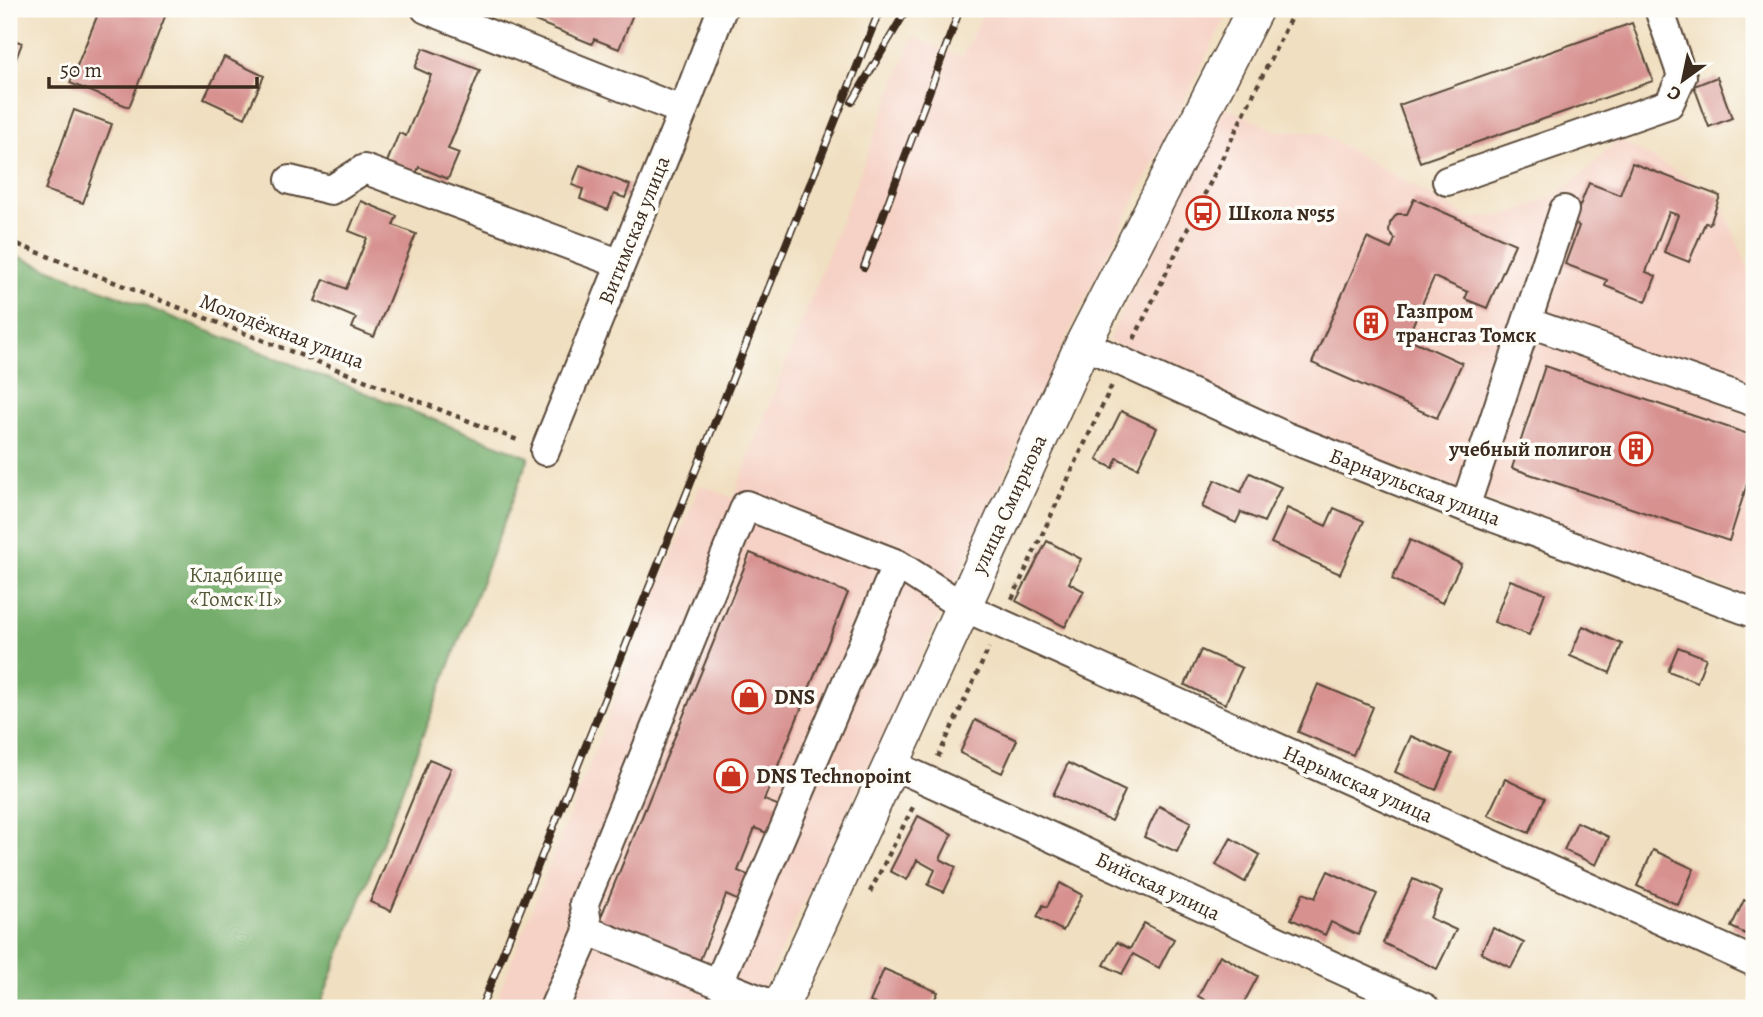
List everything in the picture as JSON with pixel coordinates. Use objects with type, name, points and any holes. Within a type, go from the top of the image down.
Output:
[{"type":"main road","name":"улица Смирнова","points":[[780,1008],[1083,344],[1255,9]]},
{"type":"street","points":[[426,9],[683,111]]},
{"type":"street","name":"Витимская улица","points":[[545,450],[722,9]]},
{"type":"street","points":[[1447,181],[1669,104],[1682,76],[1658,9]]},
{"type":"street","points":[[290,180],[331,190],[365,169],[621,264]]},
{"type":"street","points":[[1465,507],[1564,210]]},
{"type":"street","points":[[1527,322],[1754,402]]},
{"type":"street","name":"Барнаульская улица","points":[[1083,344],[1287,437],[1465,507],[1754,613]]},
{"type":"street","name":"Нарымская улица","points":[[588,931],[584,904],[746,505],[897,564],[962,606],[1754,962]]},
{"type":"street","points":[[718,984],[897,564]]},
{"type":"street","name":"Бийская улица","points":[[891,764],[1424,1008]]},
{"type":"street","points":[[554,1008],[588,931],[780,1008]]},
{"type":"path","points":[[866,900],[927,780],[1123,362],[1295,9]]},
{"type":"path","name":"Молодёжная улица","points":[[9,241],[545,450]]},
{"type":"shaded area","points":[[985,9],[1230,9],[1068,334],[954,586],[754,1008],[493,1008],[700,485],[733,498],[913,37],[962,57]]},
{"type":"shaded area","name":"Газпром трансгаз Томск","points":[[1224,106],[1276,131],[1320,133],[1469,218],[1514,213],[1555,195],[1585,172],[1618,139],[1718,195],[1754,283],[1754,598],[1297,428],[1108,341]]},
{"type":"green space","name":"Кладбище «Томск II»","points":[[9,253],[529,457],[319,1008],[9,1008]]},
{"type":"building","points":[[100,9],[168,9],[129,107],[70,83]]},
{"type":"building","points":[[540,9],[635,9],[619,49],[594,39],[592,44],[535,21]]},
{"type":"building","points":[[1632,23],[1653,81],[1420,162],[1399,105]]},
{"type":"building","points":[[9,38],[22,43],[9,77]]},
{"type":"building","points":[[423,48],[480,70],[448,149],[459,153],[448,179],[419,167],[416,174],[387,162],[399,133],[406,136],[431,75],[415,68]]},
{"type":"building","points":[[224,57],[264,76],[245,118],[204,99]]},
{"type":"building","points":[[1717,77],[1732,118],[1709,127],[1694,86]]},
{"type":"building","points":[[74,110],[112,124],[83,203],[45,190]]},
{"type":"building","points":[[1632,163],[1720,196],[1710,224],[1705,223],[1689,262],[1664,252],[1678,215],[1669,212],[1646,272],[1656,276],[1646,302],[1605,286],[1607,280],[1565,264],[1579,226],[1573,223],[1589,183],[1620,195]]},
{"type":"building","points":[[580,165],[630,185],[625,198],[614,194],[608,210],[580,199],[583,189],[572,185]]},
{"type":"building","name":"Газпром трансгаз Томск","points":[[1414,199],[1515,244],[1487,308],[1465,299],[1468,292],[1434,277],[1407,338],[1462,363],[1437,418],[1312,363],[1367,238],[1391,249],[1395,239],[1389,232],[1390,223],[1397,214],[1407,214]]},
{"type":"building","points":[[361,201],[397,216],[393,225],[416,234],[374,337],[352,328],[356,318],[315,301],[324,279],[346,289],[367,238],[349,231]]},
{"type":"building","name":"учебный полигон","points":[[1545,366],[1754,436],[1754,462],[1729,541],[1512,468]]},
{"type":"building","points":[[1121,411],[1157,428],[1138,468],[1117,458],[1113,468],[1097,460]]},
{"type":"building","points":[[1250,473],[1281,487],[1264,522],[1241,512],[1236,523],[1202,507],[1215,480],[1241,492]]},
{"type":"building","points":[[1287,508],[1326,526],[1334,508],[1364,521],[1340,574],[1271,543]]},
{"type":"building","points":[[1410,540],[1461,564],[1442,603],[1392,579]]},
{"type":"building","points":[[1047,541],[1081,559],[1069,583],[1084,591],[1065,627],[1016,601]]},
{"type":"building","name":"DNS","points":[[750,553],[848,593],[764,800],[780,806],[769,834],[755,828],[738,871],[750,876],[739,901],[726,895],[698,965],[598,924]]},
{"type":"building","points":[[1510,580],[1545,593],[1529,635],[1494,622]]},
{"type":"building","points":[[1583,626],[1622,644],[1610,673],[1570,656]]},
{"type":"building","points":[[1678,647],[1706,658],[1697,682],[1668,671]]},
{"type":"building","points":[[1201,650],[1242,668],[1225,704],[1185,685]]},
{"type":"building","points":[[1318,684],[1373,707],[1353,755],[1298,732]]},
{"type":"building","points":[[975,720],[1017,740],[1002,773],[960,753]]},
{"type":"building","points":[[1411,736],[1452,754],[1436,790],[1395,772]]},
{"type":"building","points":[[429,759],[451,768],[391,911],[370,902]]},
{"type":"building","points":[[1068,763],[1125,791],[1111,821],[1053,795]]},
{"type":"building","points":[[1505,779],[1545,798],[1529,833],[1488,815]]},
{"type":"building","points":[[1159,806],[1191,822],[1177,852],[1144,837]]},
{"type":"building","points":[[918,816],[952,834],[940,859],[956,867],[944,892],[928,885],[935,870],[917,860],[907,880],[890,871]]},
{"type":"building","points":[[1577,822],[1609,837],[1596,865],[1564,850]]},
{"type":"building","points":[[1231,838],[1260,855],[1245,882],[1216,865]]},
{"type":"building","points":[[1653,850],[1694,869],[1678,905],[1637,886]]},
{"type":"building","points":[[1328,871],[1377,894],[1358,935],[1331,922],[1325,935],[1291,919],[1303,893],[1315,898]]},
{"type":"building","points":[[1413,879],[1442,892],[1430,918],[1456,930],[1437,969],[1383,943]]},
{"type":"building","points":[[1060,883],[1082,895],[1063,931],[1037,917],[1043,905],[1047,907]]},
{"type":"building","points":[[1744,900],[1754,905],[1754,938],[1731,927]]},
{"type":"building","points":[[1144,923],[1174,939],[1159,968],[1133,954],[1122,974],[1104,965],[1117,942],[1130,949]]},
{"type":"building","points":[[1493,928],[1524,943],[1511,968],[1481,953]]},
{"type":"building","points":[[1220,955],[1258,976],[1241,1008],[1224,1001],[1219,1008],[1198,996]]},
{"type":"building","points":[[884,969],[938,992],[931,1008],[885,1008],[870,1002]]},
{"type":"railway","points":[[481,1008],[880,9]]},
{"type":"railway","points":[[852,102],[907,9]]},
{"type":"railway","points":[[864,267],[960,9]]},
{"type":"place","name":"Школа №55","points":[[1203,213]]},
{"type":"place","name":"Газпром трансгаз Томск","points":[[1371,323]]},
{"type":"place","name":"учебный полигон","points":[[1636,449]]},
{"type":"place","name":"DNS","points":[[749,697]]},
{"type":"place","name":"DNS Technopoint","points":[[731,776]]}]
